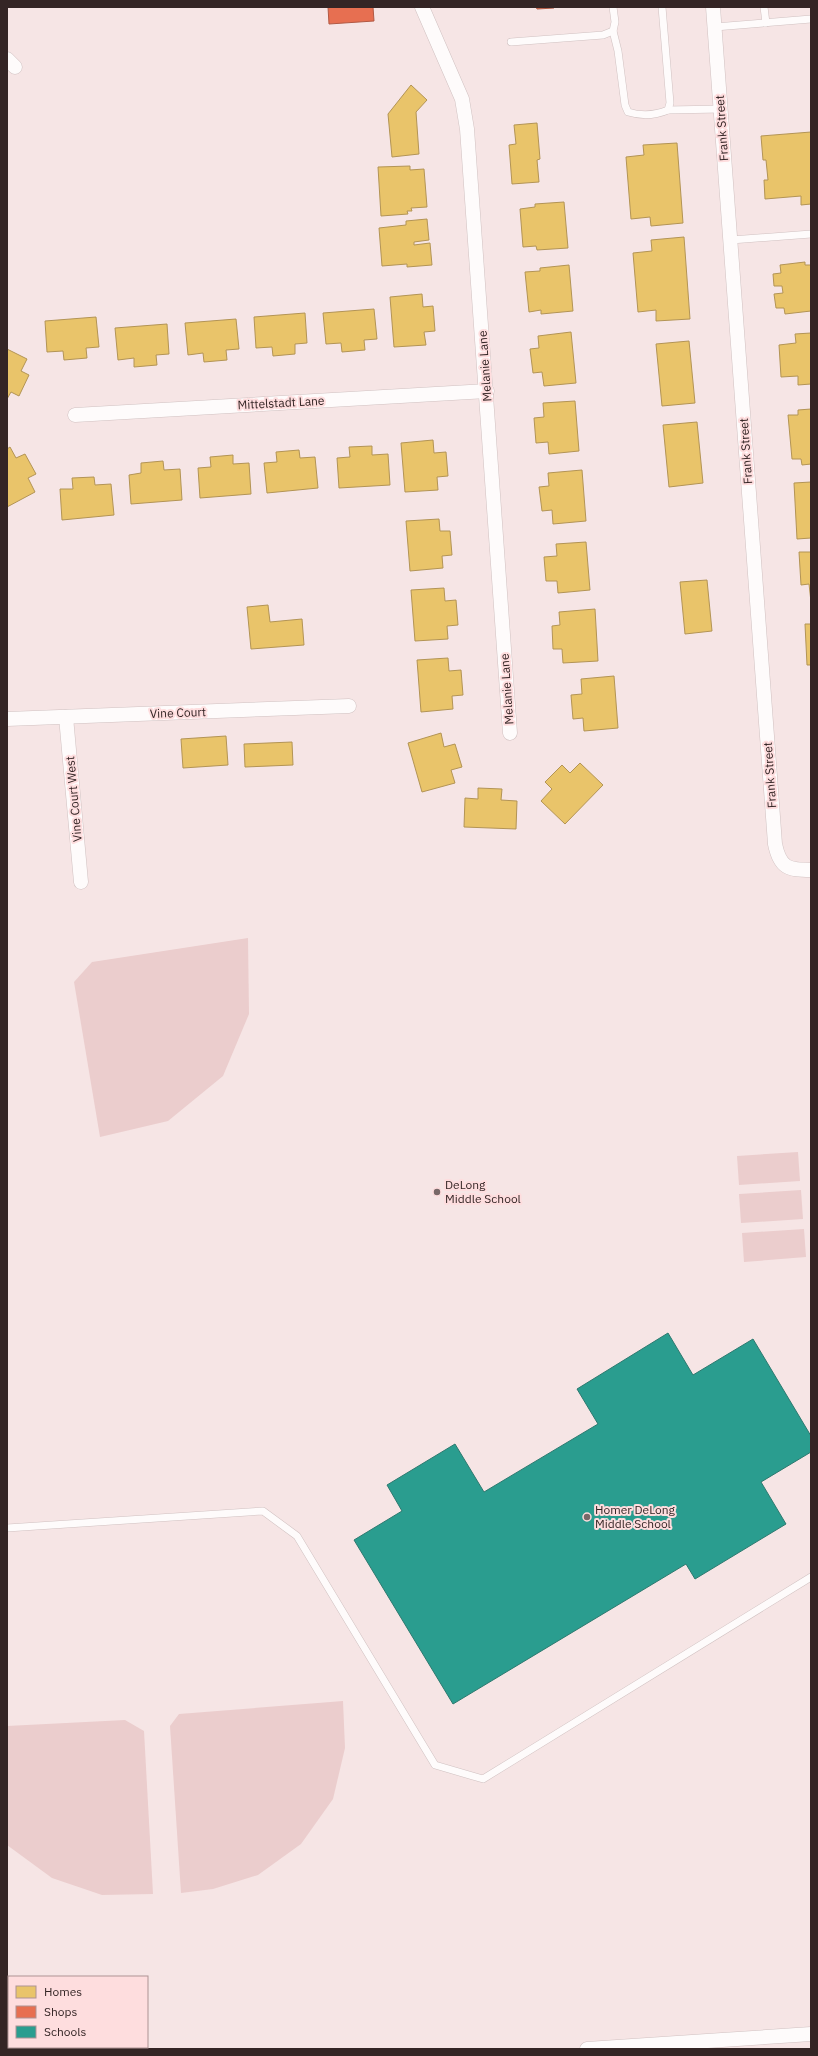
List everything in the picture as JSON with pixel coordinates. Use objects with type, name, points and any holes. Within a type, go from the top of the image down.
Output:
[{"type":"street","name":"Melanie Lane","points":[[422,7],[462,99],[467,129],[487,391],[510,733]]},
{"type":"street","name":"Frank Street","points":[[713,7],[775,844],[778,858],[784,866],[795,870],[811,870]]},
{"type":"street","name":"Mittelstadt Lane","points":[[75,415],[487,391]]},
{"type":"street","name":"Vine Court","points":[[7,719],[349,706]]},
{"type":"street","name":"Vine Court West","points":[[66,717],[81,882]]},
{"type":"street","points":[[587,2049],[811,2034]]},
{"type":"lane","points":[[613,7],[615,22],[613,31],[618,52],[624,105],[628,112],[637,115],[661,113],[668,110],[721,109]]},
{"type":"lane","points":[[662,7],[670,103],[668,110]]},
{"type":"lane","points":[[764,7],[766,23]]},
{"type":"lane","points":[[715,27],[811,19]]},
{"type":"lane","points":[[511,42],[603,35],[613,31]]},
{"type":"lane","points":[[731,240],[811,234]]},
{"type":"lane","points":[[7,1528],[263,1511],[297,1536],[435,1765],[483,1779],[811,1576]]},
{"type":"shaded area","points":[[248,938],[249,1014],[223,1076],[168,1121],[100,1137],[74,982],[92,962]]},
{"type":"shaded area","points":[[798,1152],[800,1181],[739,1185],[737,1156]]},
{"type":"shaded area","points":[[801,1190],[803,1219],[741,1223],[739,1194]]},
{"type":"shaded area","points":[[804,1229],[806,1257],[744,1262],[742,1233]]},
{"type":"shaded area","points":[[343,1701],[345,1748],[333,1799],[301,1844],[258,1875],[213,1889],[181,1893],[170,1726],[179,1714]]},
{"type":"shaded area","points":[[125,1720],[144,1731],[153,1894],[102,1895],[52,1878],[7,1845],[7,1726]]},
{"type":"building: Homes","points":[[411,85],[427,100],[416,112],[419,154],[392,157],[388,114]]},
{"type":"building: Homes","points":[[537,123],[540,159],[537,160],[539,182],[512,184],[509,145],[516,144],[514,125]]},
{"type":"building: Homes","points":[[811,132],[811,204],[801,205],[801,196],[765,199],[764,180],[768,180],[766,160],[763,160],[761,136]]},
{"type":"building: Homes","points":[[677,143],[683,223],[651,226],[650,217],[631,219],[626,157],[644,155],[643,145]]},
{"type":"building: Homes","points":[[410,166],[410,170],[424,169],[427,207],[411,208],[412,211],[407,211],[408,214],[381,216],[378,167]]},
{"type":"building: Homes","points":[[564,202],[568,248],[537,250],[536,246],[523,247],[520,209],[535,207],[535,204]]},
{"type":"building: Homes","points":[[427,219],[429,240],[414,242],[414,245],[430,243],[432,265],[407,267],[407,264],[382,266],[379,228],[406,225],[406,221]]},
{"type":"building: Homes","points":[[684,237],[690,319],[656,321],[656,310],[638,312],[633,253],[652,251],[651,240]]},
{"type":"building: Homes","points":[[805,262],[805,265],[811,265],[811,311],[785,314],[784,308],[776,308],[774,294],[783,293],[782,286],[774,286],[773,274],[781,273],[780,265]]},
{"type":"building: Homes","points":[[569,265],[573,311],[541,314],[541,310],[529,312],[525,272],[540,271],[540,268]]},
{"type":"building: Homes","points":[[422,294],[423,307],[433,306],[435,331],[424,332],[426,345],[394,347],[390,297]]},
{"type":"building: Homes","points":[[374,309],[377,339],[364,340],[365,350],[342,352],[341,343],[326,344],[323,313]]},
{"type":"building: Homes","points":[[305,313],[307,343],[295,344],[295,354],[273,356],[272,347],[256,348],[254,317]]},
{"type":"building: Homes","points":[[96,317],[99,347],[86,348],[87,358],[64,360],[63,351],[47,352],[45,321]]},
{"type":"building: Homes","points":[[236,319],[239,349],[226,350],[227,360],[204,362],[203,353],[188,355],[185,323]]},
{"type":"building: Homes","points":[[167,324],[169,354],[156,355],[157,365],[134,367],[134,358],[118,360],[115,328]]},
{"type":"building: Homes","points":[[571,332],[576,383],[544,386],[542,372],[533,373],[530,349],[539,348],[538,336]]},
{"type":"building: Homes","points":[[811,333],[811,384],[798,385],[798,376],[781,377],[779,345],[796,343],[795,334]]},
{"type":"building: Homes","points":[[689,341],[695,403],[662,406],[656,344]]},
{"type":"building: Homes","points":[[7,349],[27,359],[21,371],[29,375],[19,396],[11,392],[7,399]]},
{"type":"building: Homes","points":[[575,401],[579,451],[549,454],[548,442],[536,443],[534,418],[544,417],[543,403]]},
{"type":"building: Homes","points":[[811,409],[811,464],[802,465],[801,459],[792,459],[788,415],[798,415],[798,410]]},
{"type":"building: Homes","points":[[697,422],[703,483],[669,487],[663,425]]},
{"type":"building: Homes","points":[[433,440],[434,453],[446,452],[448,476],[437,477],[438,490],[405,492],[401,443]]},
{"type":"building: Homes","points":[[372,446],[372,455],[388,454],[390,485],[339,488],[337,458],[350,457],[349,447]]},
{"type":"building: Homes","points":[[10,447],[16,458],[25,454],[36,474],[28,478],[35,492],[7,507],[7,449]]},
{"type":"building: Homes","points":[[299,450],[300,458],[315,457],[318,488],[267,493],[264,463],[277,462],[276,452]]},
{"type":"building: Homes","points":[[233,455],[233,464],[249,463],[251,494],[200,498],[198,468],[211,467],[210,457]]},
{"type":"building: Homes","points":[[163,461],[164,470],[180,469],[182,500],[131,504],[129,475],[141,473],[141,463]]},
{"type":"building: Homes","points":[[582,470],[586,521],[553,524],[552,510],[542,511],[539,487],[549,486],[548,473]]},
{"type":"building: Homes","points":[[94,477],[95,485],[111,484],[114,515],[62,520],[60,489],[73,489],[72,478]]},
{"type":"building: Homes","points":[[811,482],[811,538],[797,539],[794,483]]},
{"type":"building: Homes","points":[[439,519],[440,531],[450,531],[452,555],[442,556],[443,568],[410,571],[406,521]]},
{"type":"building: Homes","points":[[586,542],[590,590],[558,593],[557,581],[546,581],[544,557],[557,556],[556,544]]},
{"type":"building: Homes","points":[[799,552],[811,552],[811,602],[809,584],[801,585]]},
{"type":"building: Homes","points":[[707,580],[712,631],[685,634],[680,582]]},
{"type":"building: Homes","points":[[444,588],[445,601],[456,600],[458,625],[447,626],[448,639],[415,641],[411,590]]},
{"type":"building: Homes","points":[[268,605],[270,622],[302,619],[304,645],[251,649],[247,607]]},
{"type":"building: Homes","points":[[595,609],[598,661],[563,663],[562,649],[553,649],[552,626],[560,625],[559,612]]},
{"type":"building: Homes","points":[[805,624],[811,624],[811,665],[807,665]]},
{"type":"building: Homes","points":[[448,658],[449,671],[461,670],[463,695],[452,696],[453,709],[421,712],[417,660]]},
{"type":"building: Homes","points":[[614,676],[618,728],[584,731],[583,718],[573,719],[571,695],[582,694],[581,679]]},
{"type":"building: Homes","points":[[441,733],[444,747],[455,744],[462,767],[451,770],[455,783],[422,792],[408,743]]},
{"type":"building: Homes","points":[[226,736],[228,765],[183,768],[181,739]]},
{"type":"building: Homes","points":[[292,742],[293,765],[245,767],[244,744]]},
{"type":"building: Homes","points":[[580,763],[603,785],[565,824],[541,801],[552,789],[545,782],[562,765],[570,773]]},
{"type":"building: Homes","points":[[478,788],[502,789],[501,800],[517,801],[516,829],[464,827],[465,798],[478,799]]},
{"type":"building: Shops","points":[[328,7],[373,7],[374,21],[329,24]]},
{"type":"building: Shops","points":[[536,7],[554,7],[554,8],[537,9]]},
{"type":"building: Schools","name":"Homer DeLong Middle School","points":[[668,1333],[693,1375],[753,1339],[811,1436],[811,1452],[761,1482],[786,1524],[695,1579],[686,1564],[453,1704],[354,1540],[402,1511],[387,1485],[455,1444],[484,1492],[598,1424],[577,1389]]},
{"type":"place","name":"DeLong Middle School","points":[[437,1192]]},
{"type":"place","name":"Homer DeLong Middle School","points":[[587,1517]]}]
